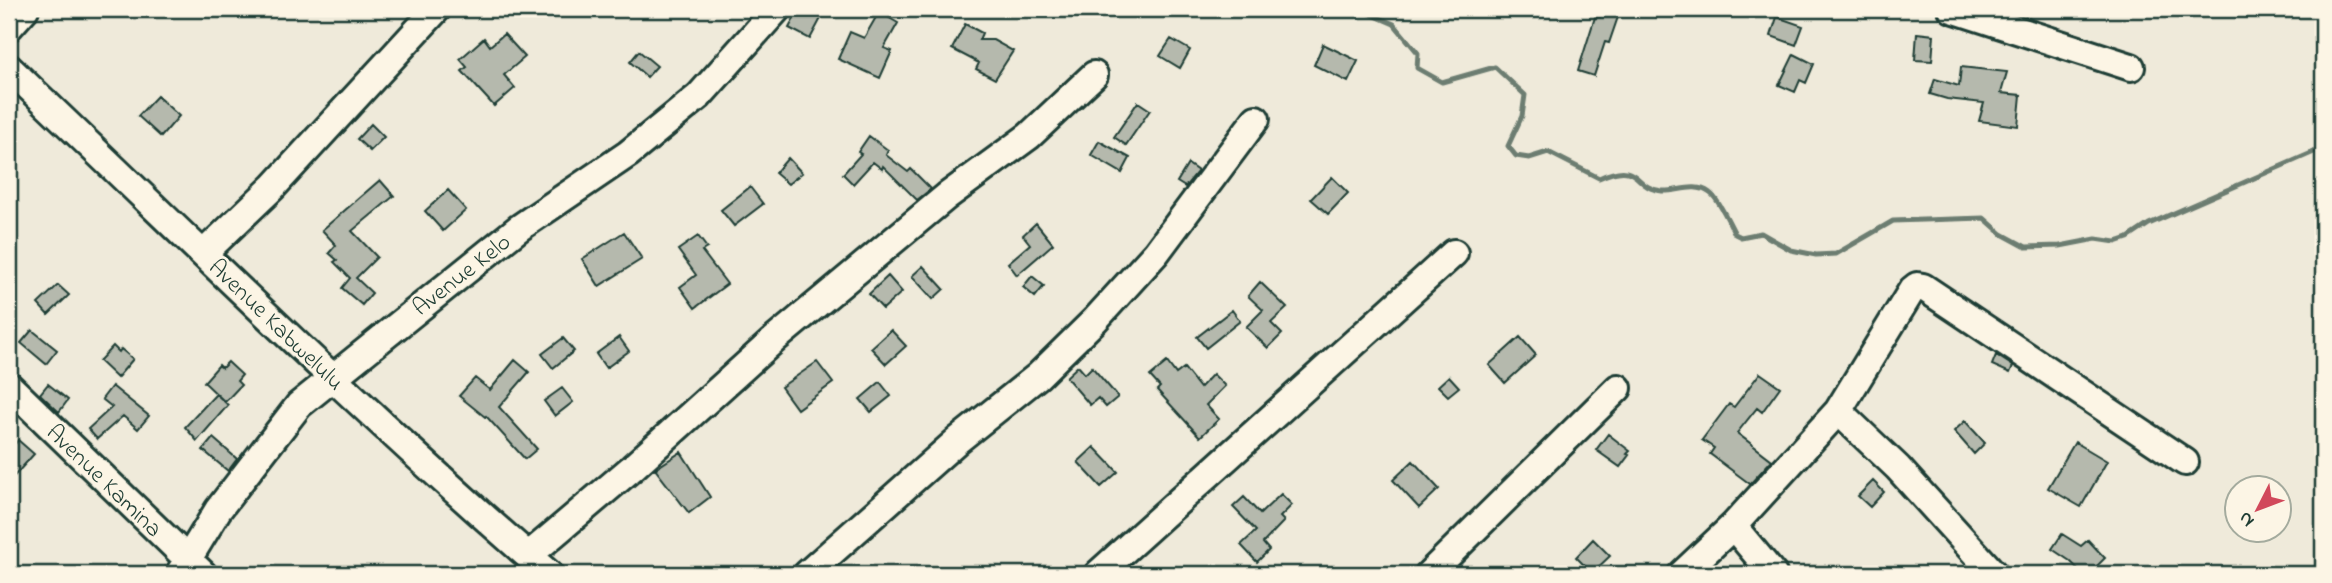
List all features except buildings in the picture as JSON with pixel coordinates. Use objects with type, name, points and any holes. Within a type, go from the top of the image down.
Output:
[{"type":"street","points":[[9,27],[25,9]]},
{"type":"street","points":[[204,253],[282,178],[437,9]]},
{"type":"street","name":"Avenue Kelo","points":[[189,569],[218,510],[299,405],[519,228],[628,154],[699,96],[777,9]]},
{"type":"street","points":[[1952,9],[2131,67]]},
{"type":"street","name":"Avenue Kabwelulu","points":[[9,68],[331,378],[549,574]]},
{"type":"street","points":[[528,556],[632,468],[775,339],[947,196],[1029,136],[1094,75]]},
{"type":"street","points":[[807,574],[958,440],[1038,376],[1095,320],[1156,254],[1256,119]]},
{"type":"street","points":[[1098,574],[1454,253]]},
{"type":"street","points":[[1682,574],[1733,526],[1839,411],[1912,290],[1917,286],[1923,287],[2185,462]]},
{"type":"street","name":"Avenue Kamina","points":[[9,386],[189,569]]},
{"type":"street","points":[[1429,574],[1618,388]]},
{"type":"street","points":[[1839,411],[1899,468],[1994,574]]},
{"type":"street","points":[[1733,526],[1773,574]]},
{"type":"waterway","points":[[1359,9],[1394,24],[1418,53],[1417,68],[1442,82],[1495,67],[1525,95],[1522,116],[1508,146],[1516,156],[1529,158],[1548,152],[1599,178],[1623,172],[1630,173],[1652,189],[1668,191],[1698,188],[1710,193],[1717,200],[1735,234],[1741,237],[1761,233],[1791,250],[1816,255],[1836,254],[1893,221],[1984,218],[2002,234],[2026,247],[2060,246],[2096,239],[2116,242],[2128,238],[2149,224],[2323,148]]}]
